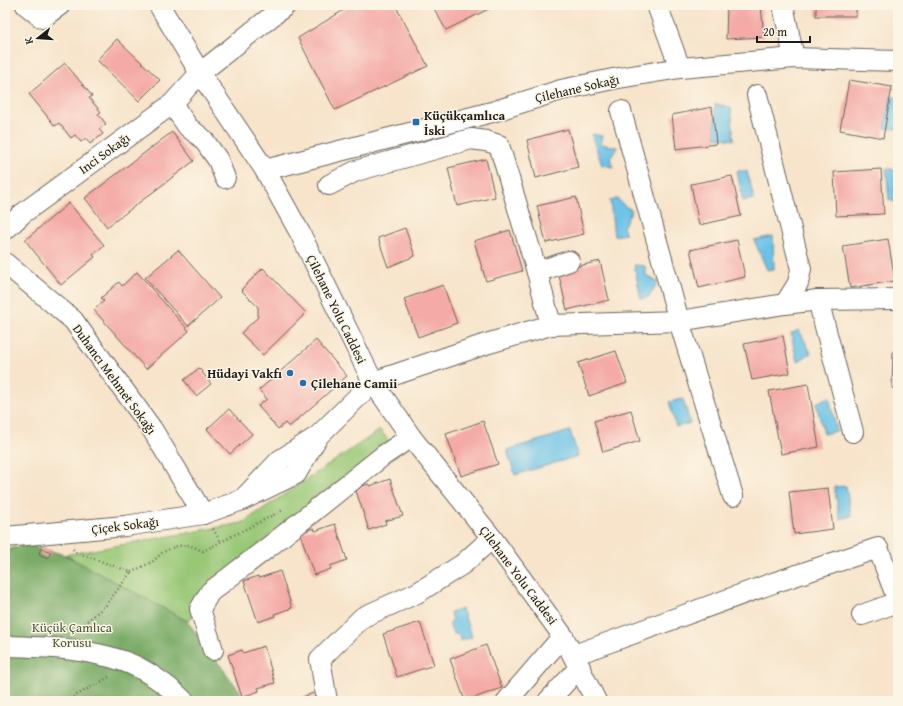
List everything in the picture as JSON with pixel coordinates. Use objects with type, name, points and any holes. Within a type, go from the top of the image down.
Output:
[{"type":"street","points":[[26,5],[42,18],[60,5]]},
{"type":"street","name":"Çilehane Yolu Caddesi","points":[[159,5],[200,73],[264,170],[300,233],[373,382],[411,437],[492,538],[563,636],[596,701]]},
{"type":"street","name":"Inci Sokağı","points":[[5,230],[22,214],[172,104],[200,73],[286,5]]},
{"type":"street","points":[[657,5],[680,68]]},
{"type":"street","points":[[783,5],[794,58]]},
{"type":"street","name":"Çilehane Sokağı","points":[[264,170],[492,112],[561,90],[613,79],[680,68],[794,58],[898,61]]},
{"type":"street","points":[[757,95],[801,269],[798,283],[784,304]]},
{"type":"street","points":[[172,104],[188,127],[203,138],[218,160],[225,178]]},
{"type":"street","points":[[621,111],[679,321],[733,496]]},
{"type":"street","points":[[330,185],[356,171],[471,139],[486,141],[499,146],[537,272],[551,325]]},
{"type":"street","points":[[537,272],[569,261]]},
{"type":"street","name":"Duhancı Mehmet Sokağı","points":[[5,263],[73,320],[152,429],[203,514]]},
{"type":"street","points":[[373,382],[486,344],[551,325],[679,321],[818,300],[898,299]]},
{"type":"street","points":[[818,300],[853,432]]},
{"type":"street","name":"Çiçek Sokağı","points":[[5,536],[125,526],[203,514],[242,500],[296,474],[318,436],[373,382]]},
{"type":"street","points":[[213,650],[200,609],[210,592],[384,455],[411,437]]},
{"type":"street","points":[[327,701],[320,659],[325,654],[363,618],[418,593],[464,564],[492,538]]},
{"type":"street","points":[[548,701],[577,661],[773,583],[878,548],[898,602],[862,615]]},
{"type":"street","points":[[507,701],[563,636]]},
{"type":"street","points":[[5,646],[53,647],[124,661],[147,672],[184,701]]},
{"type":"path","points":[[217,536],[221,542]]},
{"type":"path","points":[[73,650],[85,622],[106,605],[131,572],[75,552]]},
{"type":"path","points":[[66,701],[111,676],[124,661]]},
{"type":"green space","points":[[380,430],[399,453],[234,582],[187,621],[65,555],[242,523]]},
{"type":"green space","name":"Küçük Çamlıca Korusu","points":[[25,544],[65,555],[187,621],[247,701],[5,701],[5,551]]},
{"type":"water","points":[[890,96],[898,98],[898,129],[885,128]]},
{"type":"water","points":[[715,104],[731,107],[734,140],[715,137]]},
{"type":"water","points":[[591,134],[602,136],[601,144],[617,147],[610,158],[614,167],[602,165]]},
{"type":"water","points":[[886,168],[898,171],[898,203],[889,200]]},
{"type":"water","points":[[737,171],[747,171],[754,199],[743,201]]},
{"type":"water","points":[[618,199],[623,205],[632,210],[623,227],[626,234],[614,236],[610,200]]},
{"type":"water","points":[[773,236],[774,269],[767,270],[754,240]]},
{"type":"water","points":[[634,265],[645,266],[646,275],[658,282],[649,297],[641,299]]},
{"type":"water","points":[[799,330],[811,353],[797,362],[791,334]]},
{"type":"water","points":[[829,397],[837,431],[824,434],[816,403]]},
{"type":"water","points":[[683,399],[690,423],[676,427],[669,402]]},
{"type":"water","points":[[570,431],[578,456],[515,475],[507,450]]},
{"type":"water","points":[[846,486],[851,516],[840,519],[834,487]]},
{"type":"water","points":[[462,609],[472,637],[461,641],[458,634],[454,634],[451,628],[450,623],[453,619],[450,613]]},
{"type":"building","points":[[352,5],[395,5],[428,66],[335,110],[298,38]]},
{"type":"building","points":[[432,5],[497,5],[446,30]]},
{"type":"building","points":[[727,5],[761,5],[764,37],[726,39]]},
{"type":"building","points":[[816,5],[856,5],[856,16],[816,16]]},
{"type":"building","points":[[117,39],[160,80],[139,101],[97,60]]},
{"type":"building","points":[[65,63],[92,96],[89,98],[101,112],[98,114],[106,124],[99,129],[103,134],[90,144],[86,138],[81,142],[75,135],[71,138],[59,123],[55,126],[29,94]]},
{"type":"building","points":[[849,80],[892,87],[883,138],[840,130]]},
{"type":"building","points":[[712,107],[716,144],[676,149],[672,115]]},
{"type":"building","points":[[568,129],[578,167],[536,178],[527,140]]},
{"type":"building","points":[[172,132],[194,161],[107,227],[85,198]]},
{"type":"building","points":[[486,159],[495,197],[457,206],[448,168]]},
{"type":"building","points":[[881,169],[884,214],[836,216],[834,172]]},
{"type":"building","points":[[732,176],[741,216],[699,225],[691,184]]},
{"type":"building","points":[[576,197],[584,234],[546,243],[537,206]]},
{"type":"building","points":[[69,203],[104,245],[93,255],[95,257],[61,285],[25,240]]},
{"type":"building","points":[[405,228],[415,256],[388,267],[378,238]]},
{"type":"building","points":[[510,230],[522,271],[486,281],[474,241]]},
{"type":"building","points":[[888,239],[895,281],[850,288],[843,246]]},
{"type":"building","points":[[737,240],[745,277],[699,288],[690,250]]},
{"type":"building","points":[[178,250],[220,298],[188,326],[145,278]]},
{"type":"building","points":[[600,261],[609,300],[567,310],[558,271]]},
{"type":"building","points":[[263,268],[306,313],[263,355],[241,333],[258,317],[258,307],[241,290]]},
{"type":"building","points":[[137,272],[189,331],[146,369],[94,310],[104,301],[101,298],[119,282],[122,286]]},
{"type":"building","points":[[443,285],[457,323],[418,337],[404,299]]},
{"type":"building","points":[[783,336],[790,373],[752,380],[744,344]]},
{"type":"building","name":"Çilehane Camii","points":[[316,340],[347,376],[289,427],[285,423],[278,429],[258,406],[267,399],[259,390]]},
{"type":"building","points":[[616,351],[627,383],[589,396],[578,363]]},
{"type":"building","points":[[893,351],[898,351],[898,389],[892,388]]},
{"type":"building","points":[[199,368],[211,384],[196,396],[184,380]]},
{"type":"building","points":[[808,384],[819,447],[781,454],[769,391]]},
{"type":"building","points":[[229,409],[252,434],[230,454],[207,429]]},
{"type":"building","points":[[631,410],[640,441],[603,452],[594,421]]},
{"type":"building","points":[[483,421],[498,464],[461,476],[446,434]]},
{"type":"building","points":[[390,479],[403,516],[385,521],[386,524],[369,530],[355,488],[369,484],[370,486]]},
{"type":"building","points":[[828,488],[833,529],[794,534],[789,492]]},
{"type":"building","points":[[335,524],[347,560],[330,566],[331,569],[314,575],[300,533],[314,528],[315,531]]},
{"type":"building","points":[[41,548],[51,552],[48,558],[39,554]]},
{"type":"building","points":[[280,571],[292,608],[274,614],[275,616],[258,622],[244,581]]},
{"type":"building","points":[[420,622],[434,665],[397,677],[383,634]]},
{"type":"building","points":[[486,645],[502,688],[465,701],[450,659]]},
{"type":"building","points":[[264,646],[275,683],[258,688],[259,691],[242,697],[228,655],[242,650],[243,653]]},
{"type":"building","points":[[314,693],[316,701],[291,701]]},
{"type":"place","name":"Küçükçamlıca İski","points":[[416,122]]},
{"type":"place","name":"Hüdayi Vakfı","points":[[290,373]]},
{"type":"place","name":"Çilehane Camii","points":[[303,383]]}]
